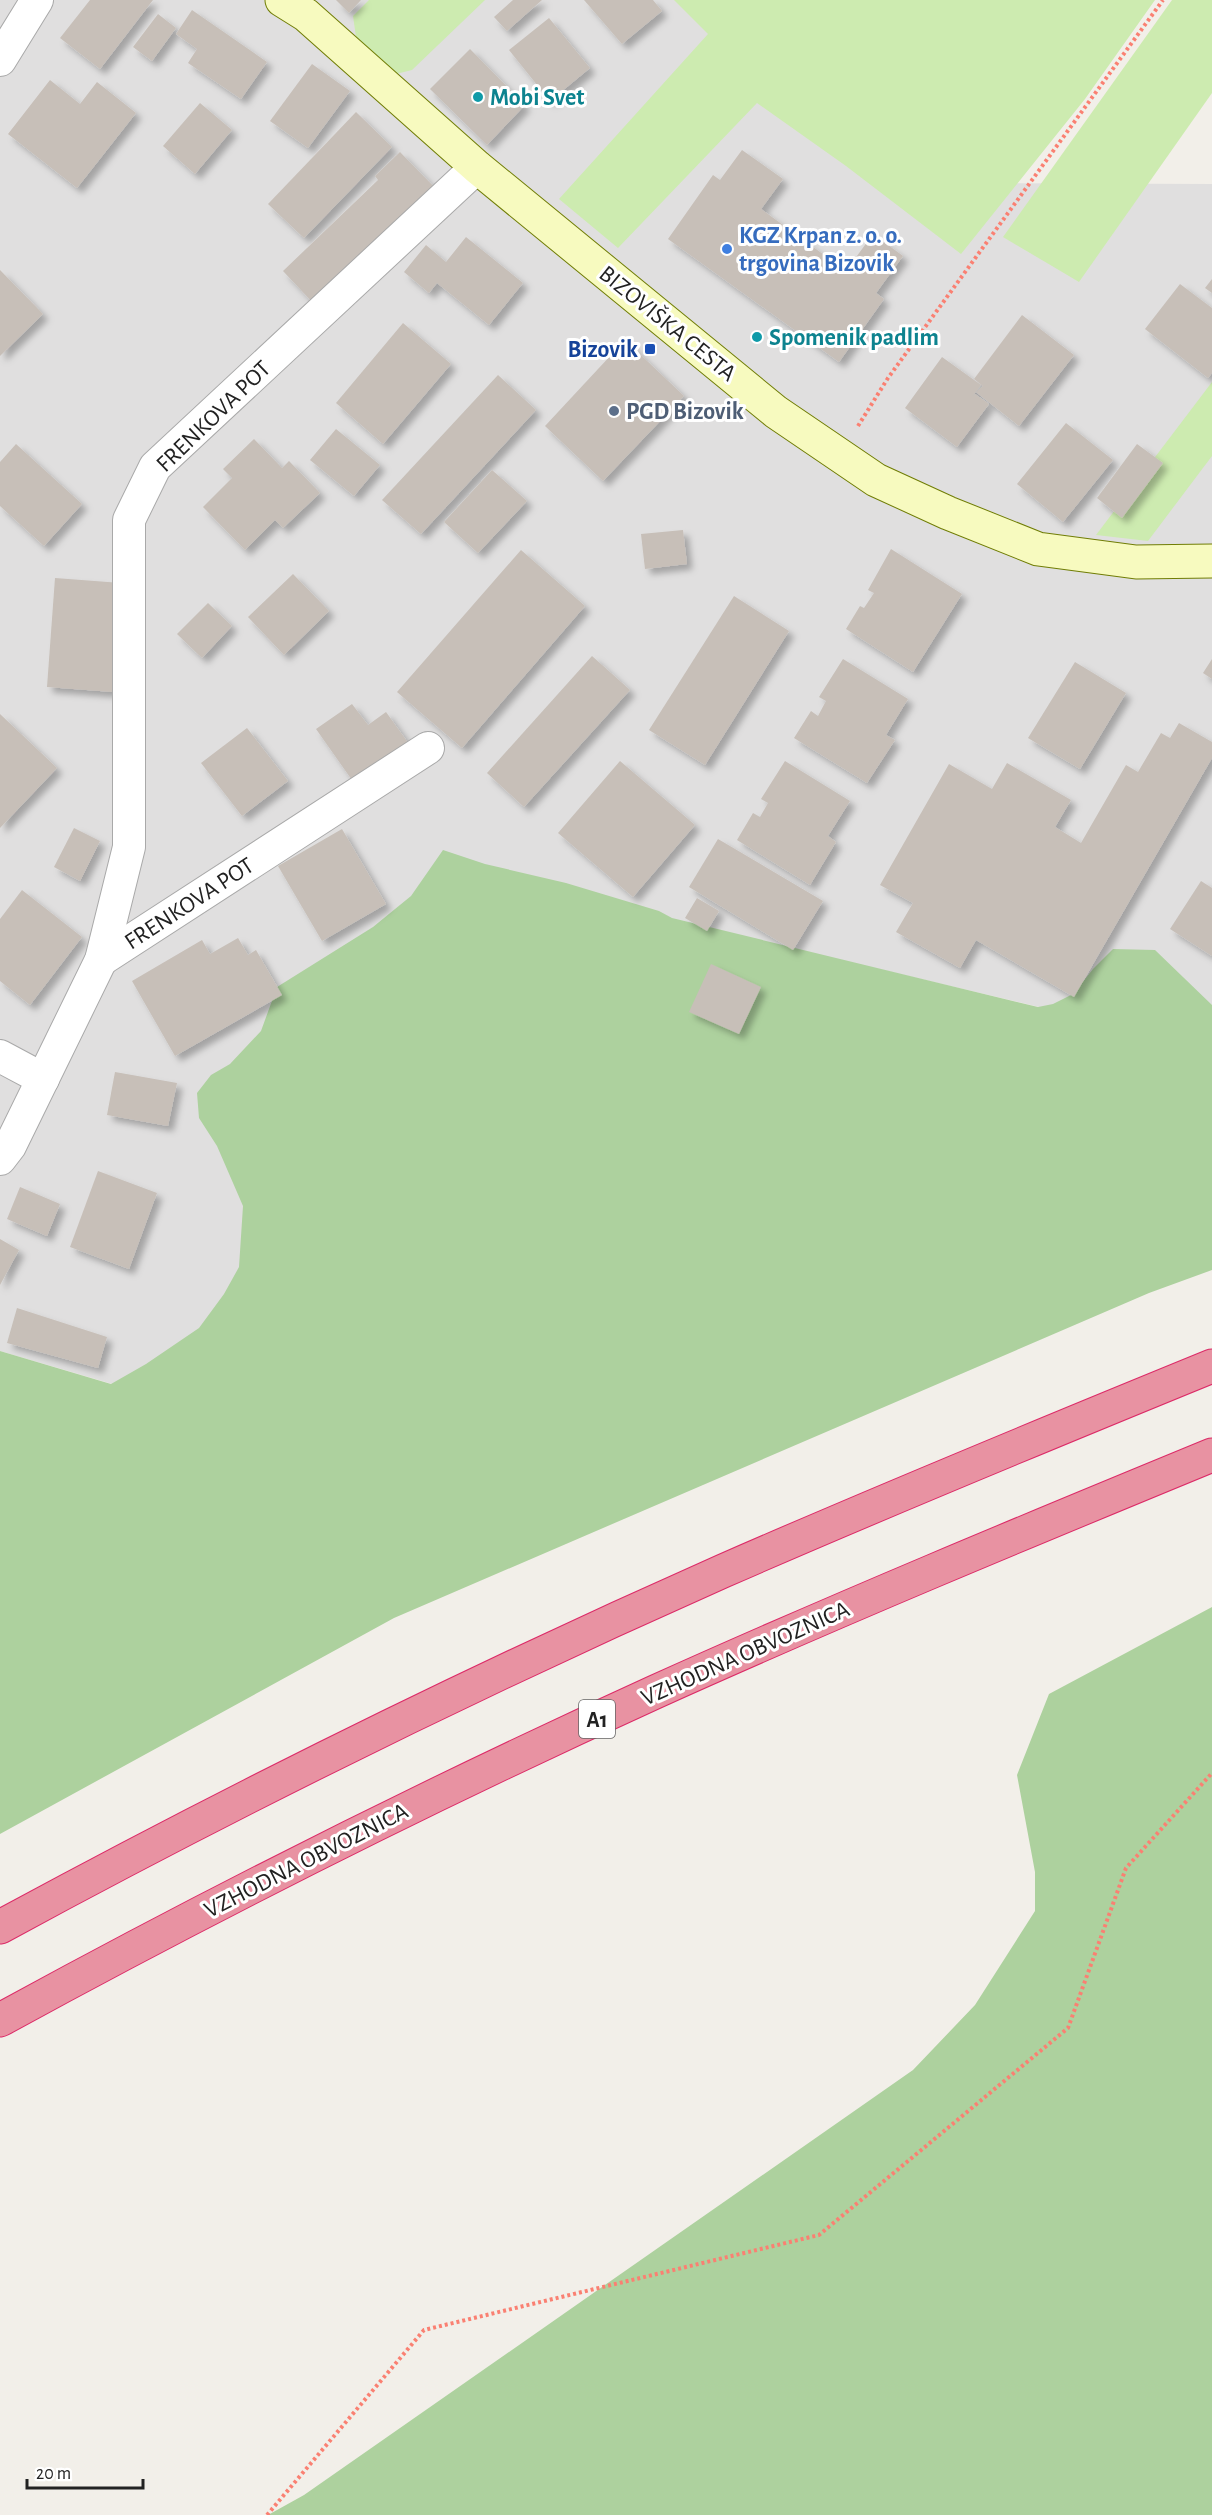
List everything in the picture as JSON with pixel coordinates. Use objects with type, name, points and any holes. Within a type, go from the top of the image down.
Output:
[{"type":"highway","points":[[0,1927],[175,1833],[534,1658],[722,1572],[910,1490],[1212,1366]]},
{"type":"highway","name":"VZHODNA OBVOZNICA","points":[[0,2020],[282,1871],[467,1780],[646,1696],[905,1583],[1212,1455]]},
{"type":"street","points":[[0,60],[37,0]]},
{"type":"street","name":"BIZOVIŠKA CESTA","points":[[282,0],[306,15],[477,167],[776,412],[876,480],[948,513],[1038,549],[1136,561],[1212,561]]},
{"type":"street","name":"FRENKOVA POT","points":[[0,1159],[10,1146],[101,960],[129,847],[129,520],[155,467],[477,167]]},
{"type":"street","name":"FRENKOVA POT","points":[[101,960],[428,748]]},
{"type":"street","points":[[0,1056],[43,1079]]},
{"type":"path","points":[[840,455],[888,378],[1163,0]]},
{"type":"path","points":[[267,2515],[424,2330],[819,2235],[1068,2028],[1126,1868],[1212,1773]]},
{"type":"shaded area","points":[[0,0],[766,0],[932,183],[1212,184],[1212,1048],[845,961],[285,1244],[136,1391],[0,1351]]},
{"type":"green space","points":[[369,0],[485,0],[412,70],[396,74],[356,37],[353,16]]},
{"type":"green space","points":[[674,0],[1155,0],[1085,99],[961,254],[846,166],[757,103],[618,248],[559,199],[708,34]]},
{"type":"green space","points":[[1172,0],[1212,0],[1212,93],[1079,282],[1003,237]]},
{"type":"green space","points":[[1212,382],[1212,456],[1148,541],[1096,535]]},
{"type":"green space","points":[[443,850],[485,864],[566,883],[659,911],[672,918],[1038,1007],[1053,1004],[1073,994],[1113,949],[1155,950],[1212,1005],[1212,1270],[1149,1293],[394,1618],[0,1834],[0,1351],[111,1384],[146,1364],[199,1328],[224,1294],[239,1267],[243,1206],[217,1146],[199,1118],[197,1093],[211,1075],[230,1064],[261,1031],[277,987],[373,927],[411,896]]},
{"type":"green space","points":[[1212,1607],[1212,2515],[268,2515],[304,2495],[913,2070],[975,2005],[1035,1911],[1035,1872],[1017,1775],[1049,1694]]},
{"type":"building","points":[[90,0],[153,0],[100,69],[60,38]]},
{"type":"building","points":[[336,0],[361,0],[349,13]]},
{"type":"building","points":[[513,0],[542,0],[507,31],[494,17]]},
{"type":"building","points":[[584,0],[653,0],[662,11],[622,44]]},
{"type":"building","points":[[192,10],[267,62],[241,99],[188,63],[197,49],[176,34]]},
{"type":"building","points":[[158,14],[176,28],[152,61],[133,47]]},
{"type":"building","points":[[549,18],[590,68],[550,101],[509,50]]},
{"type":"building","name":"Mobi Svet","points":[[470,49],[525,105],[487,145],[430,89]]},
{"type":"building","points":[[312,64],[350,91],[308,148],[270,121]]},
{"type":"building","points":[[50,80],[80,104],[97,82],[136,113],[77,188],[8,134]]},
{"type":"building","points":[[200,103],[232,130],[195,174],[163,146]]},
{"type":"building","points":[[356,112],[392,147],[304,238],[268,204]]},
{"type":"building","points":[[742,150],[783,179],[761,209],[846,271],[873,234],[903,256],[876,293],[884,299],[839,362],[668,239],[713,175],[720,180]]},
{"type":"building","points":[[400,152],[437,190],[316,306],[283,271],[378,180],[375,176]]},
{"type":"building","points":[[466,237],[523,283],[489,325],[437,283],[429,293],[404,272],[426,245],[446,262]]},
{"type":"building","points":[[0,270],[43,314],[0,356]]},
{"type":"building","points":[[1212,279],[1212,293],[1205,288]]},
{"type":"building","points":[[1180,284],[1212,308],[1212,373],[1208,378],[1145,329]]},
{"type":"building","points":[[1022,315],[1074,355],[1019,426],[976,392],[983,386],[974,379]]},
{"type":"building","points":[[403,323],[451,364],[383,444],[336,403]]},
{"type":"building","name":"PGD Bizovik","points":[[625,340],[684,396],[603,481],[545,426]]},
{"type":"building","points":[[942,357],[981,385],[972,397],[975,394],[989,404],[957,447],[905,408]]},
{"type":"building","points":[[498,375],[536,410],[421,534],[382,500]]},
{"type":"building","points":[[1066,423],[1113,460],[1063,522],[1017,484]]},
{"type":"building","points":[[336,429],[380,465],[354,496],[310,460]]},
{"type":"building","points":[[254,439],[282,468],[289,461],[320,493],[283,528],[275,520],[245,550],[203,507],[232,478],[223,469]]},
{"type":"building","points":[[16,444],[82,504],[44,546],[0,506],[0,462]]},
{"type":"building","points":[[1137,444],[1163,463],[1122,518],[1097,498]]},
{"type":"building","points":[[492,470],[527,501],[478,553],[444,522]]},
{"type":"building","points":[[683,530],[687,564],[645,569],[641,534]]},
{"type":"building","points":[[891,549],[962,594],[913,672],[846,629],[860,606],[864,608],[874,593],[868,590]]},
{"type":"building","points":[[521,550],[585,606],[462,748],[397,692]]},
{"type":"building","points":[[293,574],[329,611],[284,655],[248,617]]},
{"type":"building","points":[[55,578],[121,583],[113,692],[47,687]]},
{"type":"building","points":[[734,596],[789,631],[705,765],[649,730]]},
{"type":"building","points":[[208,603],[232,626],[202,658],[177,634]]},
{"type":"building","points":[[592,656],[630,690],[524,807],[487,773]]},
{"type":"building","points":[[843,659],[908,699],[886,735],[895,740],[867,783],[794,738],[811,711],[818,716],[826,701],[819,697]]},
{"type":"building","points":[[1212,659],[1212,679],[1203,673]]},
{"type":"building","points":[[1075,662],[1126,693],[1080,769],[1028,738]]},
{"type":"building","points":[[352,704],[368,725],[386,712],[414,751],[359,790],[316,729]]},
{"type":"building","points":[[0,714],[57,768],[0,828]]},
{"type":"building","points":[[1179,723],[1212,742],[1212,758],[1074,997],[976,940],[960,968],[896,932],[913,903],[880,885],[949,764],[992,789],[1007,763],[1071,800],[1055,827],[1081,843],[1126,765],[1138,772],[1161,733],[1170,738]]},
{"type":"building","points":[[247,728],[288,781],[242,816],[201,763]]},
{"type":"building","points":[[620,761],[695,825],[633,897],[558,833]]},
{"type":"building","points":[[785,761],[850,801],[828,836],[836,842],[810,885],[737,840],[753,813],[760,817],[768,803],[761,799]]},
{"type":"building","points":[[74,828],[100,841],[80,881],[54,867]]},
{"type":"building","points":[[342,829],[386,904],[322,941],[278,866]]},
{"type":"building","points":[[718,839],[823,901],[793,950],[689,887]]},
{"type":"building","points":[[1201,881],[1212,888],[1212,956],[1170,929]]},
{"type":"building","points":[[22,890],[82,937],[30,1005],[0,981],[0,919]]},
{"type":"building","points":[[697,898],[719,911],[707,931],[685,918]]},
{"type":"building","points":[[238,938],[248,955],[256,950],[282,995],[175,1056],[132,981],[202,940],[210,954]]},
{"type":"building","points":[[711,964],[761,987],[739,1034],[689,1012]]},
{"type":"building","points":[[115,1072],[177,1083],[168,1126],[107,1115]]},
{"type":"building","points":[[98,1171],[157,1193],[129,1269],[70,1247]]},
{"type":"building","points":[[20,1187],[60,1204],[47,1236],[7,1219]]},
{"type":"building","points":[[0,1239],[19,1250],[0,1285]]},
{"type":"building","points":[[17,1308],[107,1337],[98,1368],[7,1343]]},
{"type":"place","name":"Mobi Svet","points":[[478,97]]},
{"type":"place","name":"KGZ Krpan z. o. o. trgovina Bizovik","points":[[727,249]]},
{"type":"place","name":"Spomenik padlim","points":[[757,337]]},
{"type":"place","name":"Bizovik","points":[[650,349]]},
{"type":"place","name":"PGD Bizovik","points":[[614,411]]}]
